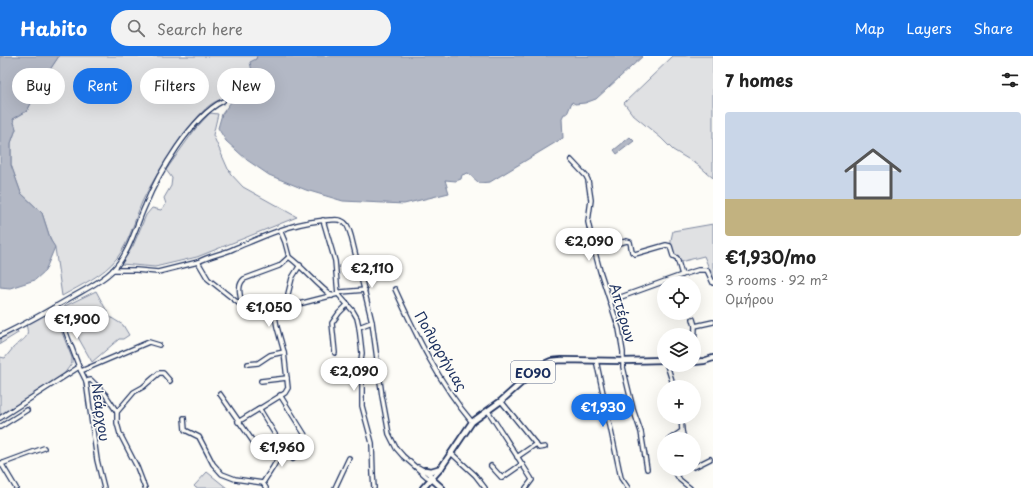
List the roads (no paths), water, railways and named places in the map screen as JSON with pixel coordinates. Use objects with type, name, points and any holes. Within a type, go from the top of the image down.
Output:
[{"type":"main road","points":[[701,361],[713,358]]},
{"type":"main road","name":"ΕΟ90","points":[[423,488],[441,468],[472,422],[501,401],[544,363],[562,360],[622,362],[657,360]]},
{"type":"main road","points":[[425,470],[441,468]]},
{"type":"main road","points":[[432,479],[442,488]]},
{"type":"street","points":[[0,336],[49,311],[56,309],[61,304],[100,281],[113,270],[130,246],[147,200],[171,157],[200,119],[211,108],[220,104]]},
{"type":"street","name":"Απτέρων","points":[[571,160],[588,180],[591,200],[588,222],[594,249],[619,328],[623,352],[622,362],[633,410],[641,432],[647,469]]},
{"type":"street","points":[[113,270],[158,272],[198,262],[280,230],[300,224],[323,220],[344,221],[347,225],[365,290],[372,322],[387,430],[396,448],[415,466],[432,479]]},
{"type":"street","points":[[323,220],[335,261],[338,294],[348,304],[357,318],[359,327],[362,353],[360,368],[362,379],[362,406],[372,443],[374,488]]},
{"type":"street","points":[[280,230],[289,257],[300,265],[332,296]]},
{"type":"street","points":[[594,249],[627,241],[630,242],[632,252],[635,254],[666,245],[670,246],[673,256],[677,258],[682,275]]},
{"type":"street","points":[[242,306],[239,285],[241,282],[244,279],[279,266],[289,257]]},
{"type":"street","points":[[198,262],[208,279],[242,306],[271,303],[273,306],[284,352],[287,391],[238,422]]},
{"type":"street","points":[[288,294],[292,278],[300,265]]},
{"type":"street","points":[[610,301],[698,270],[707,270],[713,283]]},
{"type":"street","name":"Πολυρρήνιας","points":[[395,288],[419,342],[443,381],[472,422]]},
{"type":"street","points":[[287,307],[348,291],[365,290]]},
{"type":"street","points":[[335,354],[332,323],[348,304]]},
{"type":"street","name":"Νεάρχου","points":[[56,309],[78,367],[86,381],[97,460],[104,488]]},
{"type":"street","points":[[693,320],[695,326],[713,322]]},
{"type":"street","points":[[359,327],[372,322]]},
{"type":"street","points":[[81,371],[148,342],[159,345]]},
{"type":"street","points":[[248,364],[258,363],[270,355],[284,352]]},
{"type":"street","points":[[596,360],[621,478],[628,488]]},
{"type":"street","points":[[0,418],[78,367]]},
{"type":"street","points":[[117,412],[134,392],[143,387],[159,373],[163,373],[170,381]]},
{"type":"street","points":[[261,381],[287,378]]},
{"type":"street","points":[[86,381],[91,380],[105,394],[117,412],[117,422],[120,434],[137,467],[145,488]]},
{"type":"street","points":[[220,394],[254,443],[277,453],[279,456],[263,483]]},
{"type":"street","points":[[280,395],[305,434]]},
{"type":"street","points":[[501,401],[539,448],[545,447]]},
{"type":"street","points":[[258,408],[284,449],[293,459]]},
{"type":"street","points":[[0,427],[27,410]]},
{"type":"street","points":[[488,411],[532,480],[526,488]]},
{"type":"street","points":[[184,418],[185,430],[199,437],[213,464],[222,474],[235,479],[263,483]]},
{"type":"street","points":[[682,424],[682,431]]},
{"type":"street","points":[[517,457],[536,444]]},
{"type":"street","points":[[16,488],[1,463],[44,448]]},
{"type":"street","points":[[451,453],[475,475],[485,488]]},
{"type":"street","points":[[335,488],[349,458]]},
{"type":"street","points":[[701,464],[710,459]]},
{"type":"street","points":[[491,466],[502,478],[522,464]]},
{"type":"street","points":[[415,466],[425,470],[430,474],[432,479]]},
{"type":"street","points":[[677,476],[690,488]]},
{"type":"street","points":[[263,483],[266,488]]}]
